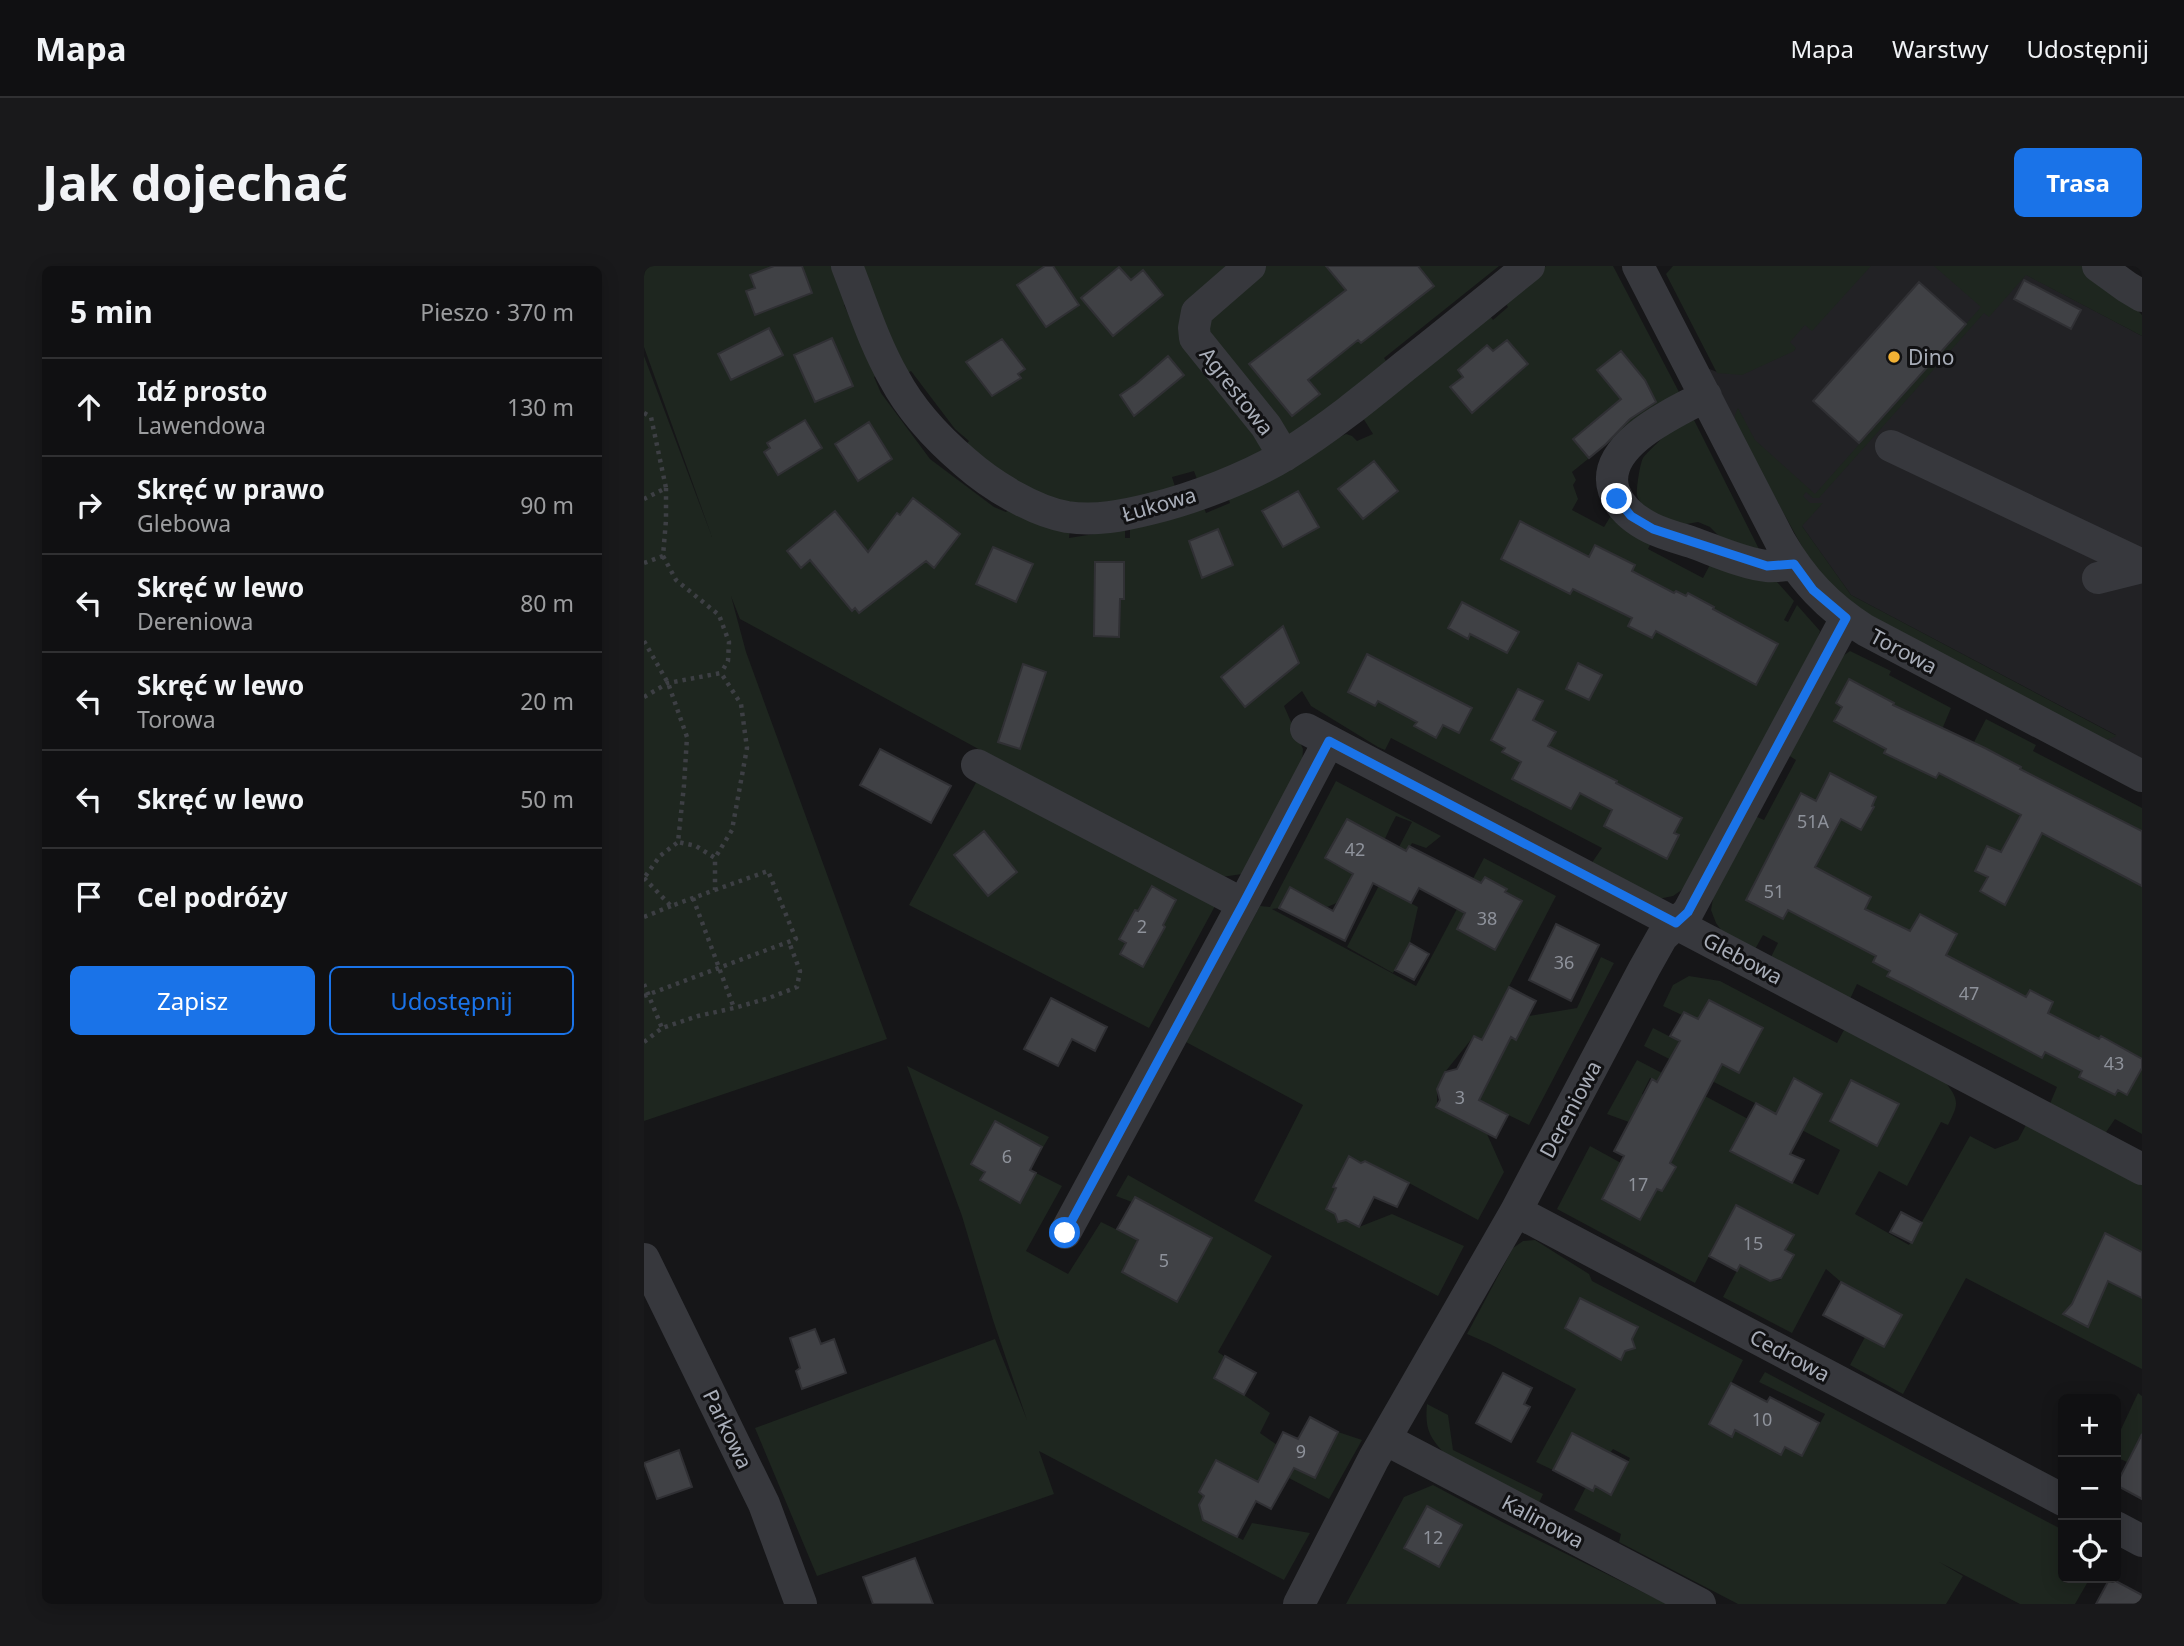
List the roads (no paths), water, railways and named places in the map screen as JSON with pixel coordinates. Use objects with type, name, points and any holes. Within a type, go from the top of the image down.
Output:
[{"type":"street","name":"Łukowa","points":[[848,266],[881,355],[895,381],[920,416],[947,446],[980,475],[1010,494],[1064,517],[1091,520],[1173,503],[1227,483],[1284,456],[1334,423],[1529,266]]},
{"type":"street","name":"Agrestowa","points":[[1250,266],[1197,312],[1195,338],[1266,426],[1284,456]]},
{"type":"street","name":"Torowa","points":[[1637,266],[1794,564],[1813,590],[1846,618],[1889,643],[2139,769]]},
{"type":"street","points":[[2098,266],[2142,296]]},
{"type":"street","points":[[1706,396],[1673,413],[1631,442],[1619,455],[1612,468],[1610,480],[1617,499],[1631,516],[1653,529],[1767,566],[1794,564]]},
{"type":"street","points":[[1891,446],[2142,566]]},
{"type":"street","points":[[2098,578],[2142,566]]},
{"type":"street","name":"Dereniowa","points":[[1299,1604],[1385,1438],[1516,1211],[1644,968],[1662,937],[1688,912],[1846,618]]},
{"type":"street","name":"Glebowa","points":[[1243,904],[1317,735],[2142,1169]]},
{"type":"street","points":[[977,765],[1243,904],[1065,1233]]},
{"type":"street","name":"Cedrowa","points":[[1516,1211],[2058,1497]]},
{"type":"street","name":"Parkowa","points":[[644,1259],[764,1504],[801,1604]]},
{"type":"street","name":"Kalinowa","points":[[1385,1438],[1700,1604]]},
{"type":"street","points":[[2121,1530],[2142,1541]]},
{"type":"place","name":"Dino","points":[[1894,357]]}]
